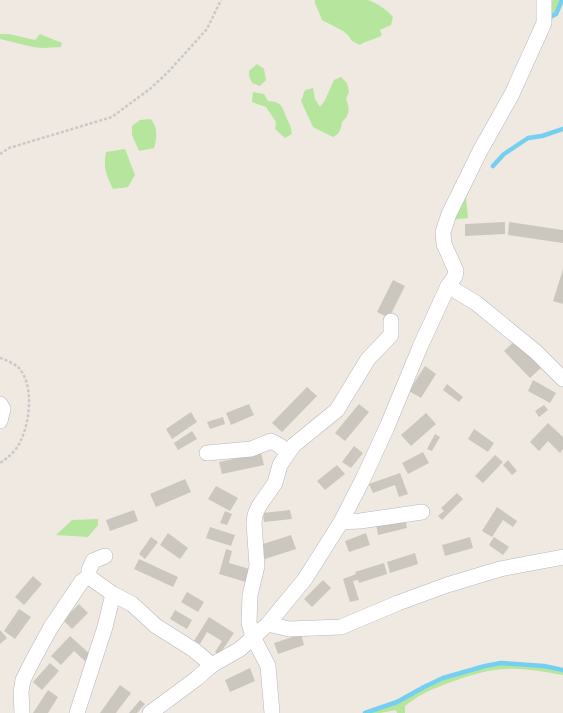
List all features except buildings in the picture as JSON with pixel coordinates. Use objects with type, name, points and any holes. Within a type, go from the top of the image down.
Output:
[{"type":"street","points":[[150,713],[196,679],[212,665],[240,649],[268,624],[305,579],[341,522],[363,478],[448,286],[455,276],[456,271],[444,244],[443,232],[449,214],[480,151],[512,94],[544,23],[544,0]]},
{"type":"street","points":[[448,286],[476,303],[536,352],[563,379]]},
{"type":"street","points":[[272,713],[268,666],[253,637],[249,623],[250,595],[257,566],[254,523],[255,515],[259,506],[275,483],[280,465],[288,453],[294,445],[337,410],[368,359],[391,335],[391,321]]},
{"type":"street","points":[[0,404],[3,409],[0,421]]},
{"type":"street","points":[[207,453],[251,449],[272,441],[288,453]]},
{"type":"street","points":[[341,522],[360,521],[422,512]]},
{"type":"street","points":[[89,577],[89,570],[93,561],[105,556]]},
{"type":"street","points":[[268,624],[289,629],[341,627],[398,603],[447,585],[500,569],[563,556]]},
{"type":"street","points":[[89,577],[113,594],[132,604],[156,626],[194,650],[212,665]]},
{"type":"street","points":[[22,713],[21,692],[23,680],[32,660],[82,581],[89,577]]},
{"type":"street","points":[[77,713],[105,627],[113,594]]},
{"type":"path","points":[[0,154],[9,148],[112,117],[151,88],[169,71],[207,29],[221,0]]},
{"type":"path","points":[[0,358],[19,368],[27,381],[30,407],[26,427],[21,441],[7,459],[0,463]]},
{"type":"green space","points":[[315,0],[368,0],[382,7],[393,17],[391,25],[380,30],[382,35],[360,45],[352,41],[343,31],[322,20]]},
{"type":"green space","points":[[553,0],[560,0],[554,13],[549,16],[549,30],[524,82],[487,150],[466,198],[468,218],[450,220],[546,9]]},
{"type":"green space","points":[[0,34],[9,34],[35,40],[40,34],[62,43],[61,47],[33,47],[0,39]]},
{"type":"green space","points":[[257,64],[264,69],[266,80],[260,86],[252,83],[249,76],[249,71]]},
{"type":"green space","points":[[341,77],[347,83],[349,92],[346,99],[348,111],[347,117],[342,122],[340,131],[333,137],[313,127],[301,101],[305,90],[313,88],[315,99],[320,107],[325,100],[334,80]]},
{"type":"green space","points":[[253,92],[264,94],[268,101],[277,103],[283,108],[290,124],[292,134],[285,138],[275,129],[276,122],[266,107],[252,102]]},
{"type":"green space","points":[[151,119],[155,126],[156,133],[154,148],[139,151],[132,135],[132,126],[140,120]]},
{"type":"green space","points":[[125,149],[135,175],[128,187],[113,189],[106,171],[106,152]]},
{"type":"green space","points":[[98,519],[98,525],[88,537],[56,535],[72,520]]},
{"type":"green space","points":[[502,664],[544,667],[563,672],[563,675],[519,669],[496,670],[475,674],[420,695],[405,706],[405,713],[397,713],[396,710],[370,713],[392,705],[445,679]]},
{"type":"waterway","points":[[550,20],[550,17],[556,14],[562,0]]},
{"type":"waterway","points":[[493,166],[504,154],[528,138],[542,136],[563,129]]},
{"type":"waterway","points":[[365,713],[397,702],[443,678],[485,666],[501,663],[544,666],[563,670]]}]
